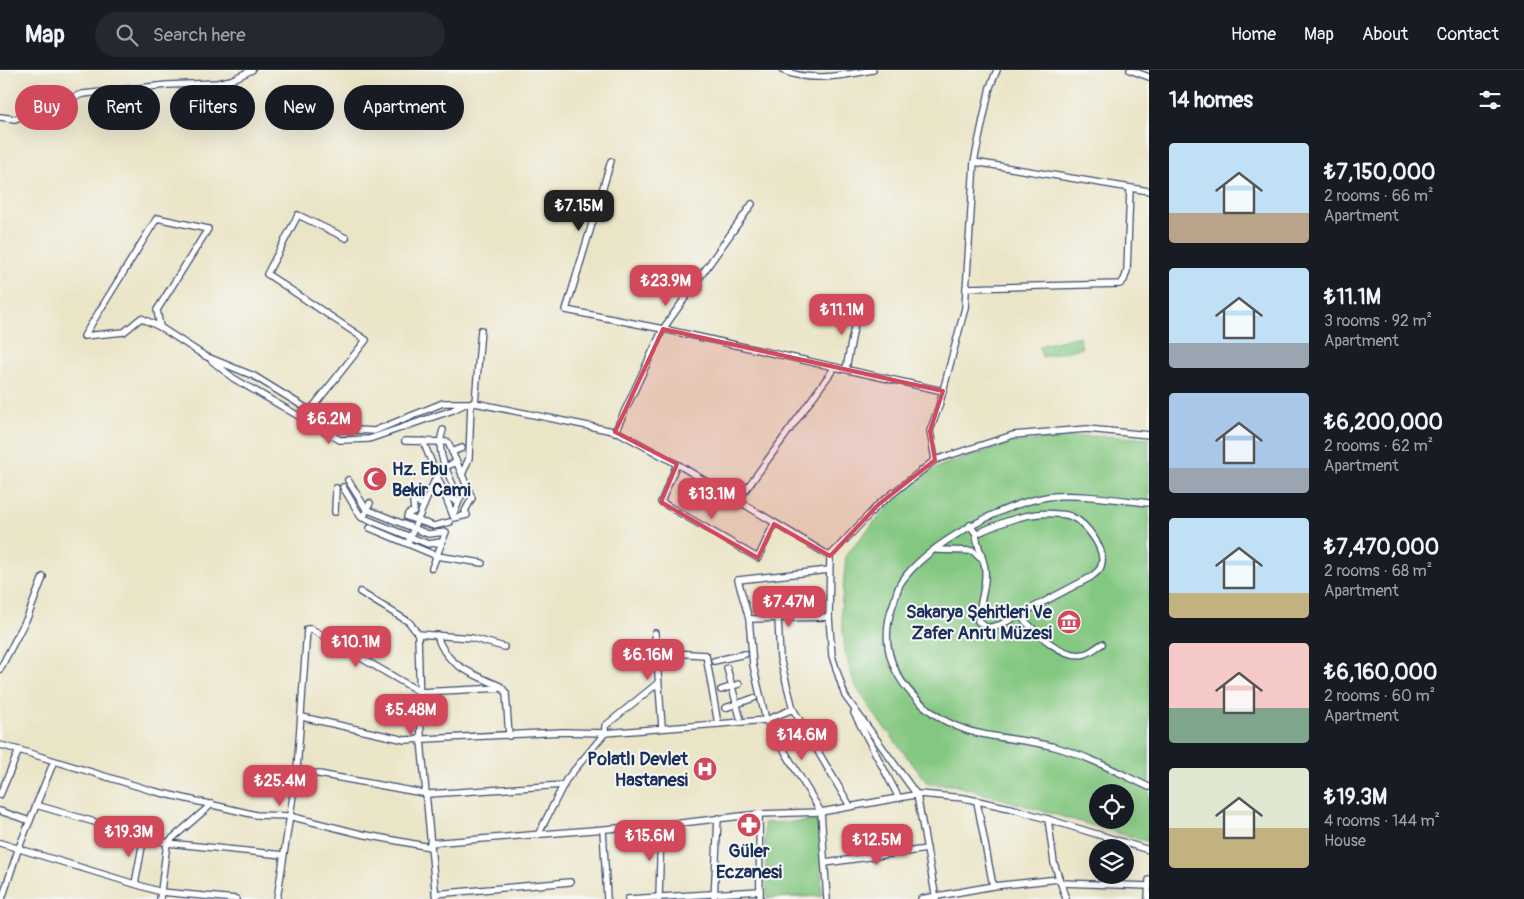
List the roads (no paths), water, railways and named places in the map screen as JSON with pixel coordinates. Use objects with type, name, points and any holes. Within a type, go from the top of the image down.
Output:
[{"type":"street","points":[[0,117],[15,119],[84,94],[167,85],[217,83],[231,80],[252,70]]},
{"type":"street","points":[[782,70],[801,77],[815,78],[873,70]]},
{"type":"street","points":[[935,460],[930,432],[943,391],[964,308],[974,162],[990,87],[997,70]]},
{"type":"street","points":[[1130,70],[1149,77]]},
{"type":"street","points":[[611,161],[566,310],[663,329],[943,391]]},
{"type":"street","points":[[974,162],[1149,191]]},
{"type":"street","points":[[966,288],[1120,284],[1124,280],[1127,271],[1130,188]]},
{"type":"street","points":[[616,432],[663,329],[752,204]]},
{"type":"street","points":[[309,412],[366,340],[268,274],[298,215],[346,238]]},
{"type":"street","points":[[160,327],[157,310],[208,229],[157,218],[84,336],[124,332],[141,318],[160,327],[205,356],[233,378],[340,440],[369,439],[471,403]]},
{"type":"street","points":[[846,369],[858,307]]},
{"type":"street","points":[[462,475],[469,458],[471,403],[481,330]]},
{"type":"street","points":[[205,356],[254,376],[309,412],[340,429],[374,430],[443,403],[471,403],[616,432],[677,464],[737,502],[830,556]]},
{"type":"street","points":[[737,502],[835,367]]},
{"type":"street","points":[[899,798],[845,696],[832,656],[829,617],[830,556],[878,505],[935,460],[1012,435],[1087,429],[1149,435]]},
{"type":"street","points":[[443,430],[439,442],[445,467],[458,503]]},
{"type":"street","points":[[405,441],[448,442],[462,475],[464,491],[453,515]]},
{"type":"street","points":[[423,442],[454,518],[467,515],[465,512],[472,498],[464,491],[453,492]]},
{"type":"street","points":[[452,452],[462,448]]},
{"type":"street","points":[[450,522],[434,526],[417,522],[407,517],[408,514],[417,513],[424,505],[437,475],[445,467],[457,462]]},
{"type":"street","points":[[677,464],[661,502],[758,558],[774,524]]},
{"type":"street","points":[[437,475],[449,476]]},
{"type":"street","points":[[348,480],[368,506],[428,534],[446,532],[432,568]]},
{"type":"street","points":[[335,512],[339,488],[363,518],[428,544],[442,542]]},
{"type":"street","points":[[1149,503],[1107,498],[1048,497],[1003,511],[970,526],[935,550],[902,581],[890,611],[886,642],[891,662],[904,686],[925,707],[953,725],[976,734],[1055,747],[1106,766],[1149,787]]},
{"type":"street","points":[[408,544],[417,522],[417,513],[412,505],[413,501],[424,505]]},
{"type":"street","points":[[363,518],[368,506]]},
{"type":"street","points":[[970,526],[976,534],[985,568],[985,585],[978,607],[978,621],[987,628],[1000,625],[1091,577],[1101,568],[1103,558],[1098,546],[1089,531],[1072,517],[1056,514],[1037,514],[1002,522],[976,534]]},
{"type":"street","points":[[370,528],[437,556],[482,563]]},
{"type":"street","points":[[935,550],[973,551],[982,560]]},
{"type":"street","points":[[827,899],[821,812],[766,720],[753,665],[749,619],[738,580],[829,570]]},
{"type":"street","points":[[0,669],[28,616],[43,577]]},
{"type":"street","points":[[360,592],[409,622],[418,634],[421,740],[428,794],[430,845],[436,896],[570,882]]},
{"type":"street","points":[[1019,614],[1040,636],[1059,650],[1084,654],[1102,644]]},
{"type":"street","points":[[749,619],[829,617]]},
{"type":"street","points":[[778,618],[780,658],[793,709],[850,806]]},
{"type":"street","points":[[277,899],[297,770],[302,717],[305,632],[308,629],[420,692],[502,688]]},
{"type":"street","points":[[655,633],[662,727]]},
{"type":"street","points":[[418,634],[472,638],[504,647]]},
{"type":"street","points":[[437,634],[444,652],[457,666],[502,688],[506,693],[510,736]]},
{"type":"street","points":[[656,652],[706,655],[718,724]]},
{"type":"street","points":[[714,661],[746,654]]},
{"type":"street","points":[[727,668],[740,717]]},
{"type":"street","points":[[538,835],[564,785],[605,733],[605,726],[658,683]]},
{"type":"street","points":[[721,690],[739,684]]},
{"type":"street","points":[[845,696],[917,795],[936,898]]},
{"type":"street","points":[[725,708],[754,698]]},
{"type":"street","points":[[302,717],[405,740],[421,740],[563,732],[605,733],[766,720],[793,709]]},
{"type":"street","points":[[0,745],[154,791],[256,815],[289,816],[361,834],[430,845],[661,825],[760,814],[821,812],[917,795],[964,798],[1014,809],[1149,850]]},
{"type":"street","points":[[0,796],[19,750]]},
{"type":"street","points":[[2,899],[18,850],[54,761]]},
{"type":"street","points":[[297,770],[428,794],[564,785]]},
{"type":"street","points":[[978,802],[992,886]]},
{"type":"street","points":[[160,899],[167,843],[212,804]]},
{"type":"street","points":[[36,805],[167,843],[283,855]]},
{"type":"street","points":[[0,810],[30,821]]},
{"type":"street","points":[[760,814],[760,899]]},
{"type":"street","points":[[714,897],[718,818]]},
{"type":"street","points":[[1048,820],[1054,863],[1066,899]]},
{"type":"street","points":[[659,898],[661,825]]},
{"type":"street","points":[[603,830],[607,899]]},
{"type":"street","points":[[135,884],[144,836]]},
{"type":"street","points":[[0,843],[161,892],[236,899]]},
{"type":"street","points":[[825,863],[927,849]]},
{"type":"street","points":[[1148,899],[1149,880]]},
{"type":"street","points":[[921,899],[936,898],[992,886],[1060,881],[1149,886]]},
{"type":"street","points":[[628,899],[714,897],[760,891]]},
{"type":"place","name":"Hz. Ebu Bekir Cami","points":[[375,479]]},
{"type":"place","name":"Sakarya Şehitleri Ve Zafer Anıtı Müzesi","points":[[1069,622]]},
{"type":"place","name":"Polatlı Devlet Hastanesi","points":[[705,769]]},
{"type":"place","name":"Güler Eczanesi","points":[[749,825]]}]
